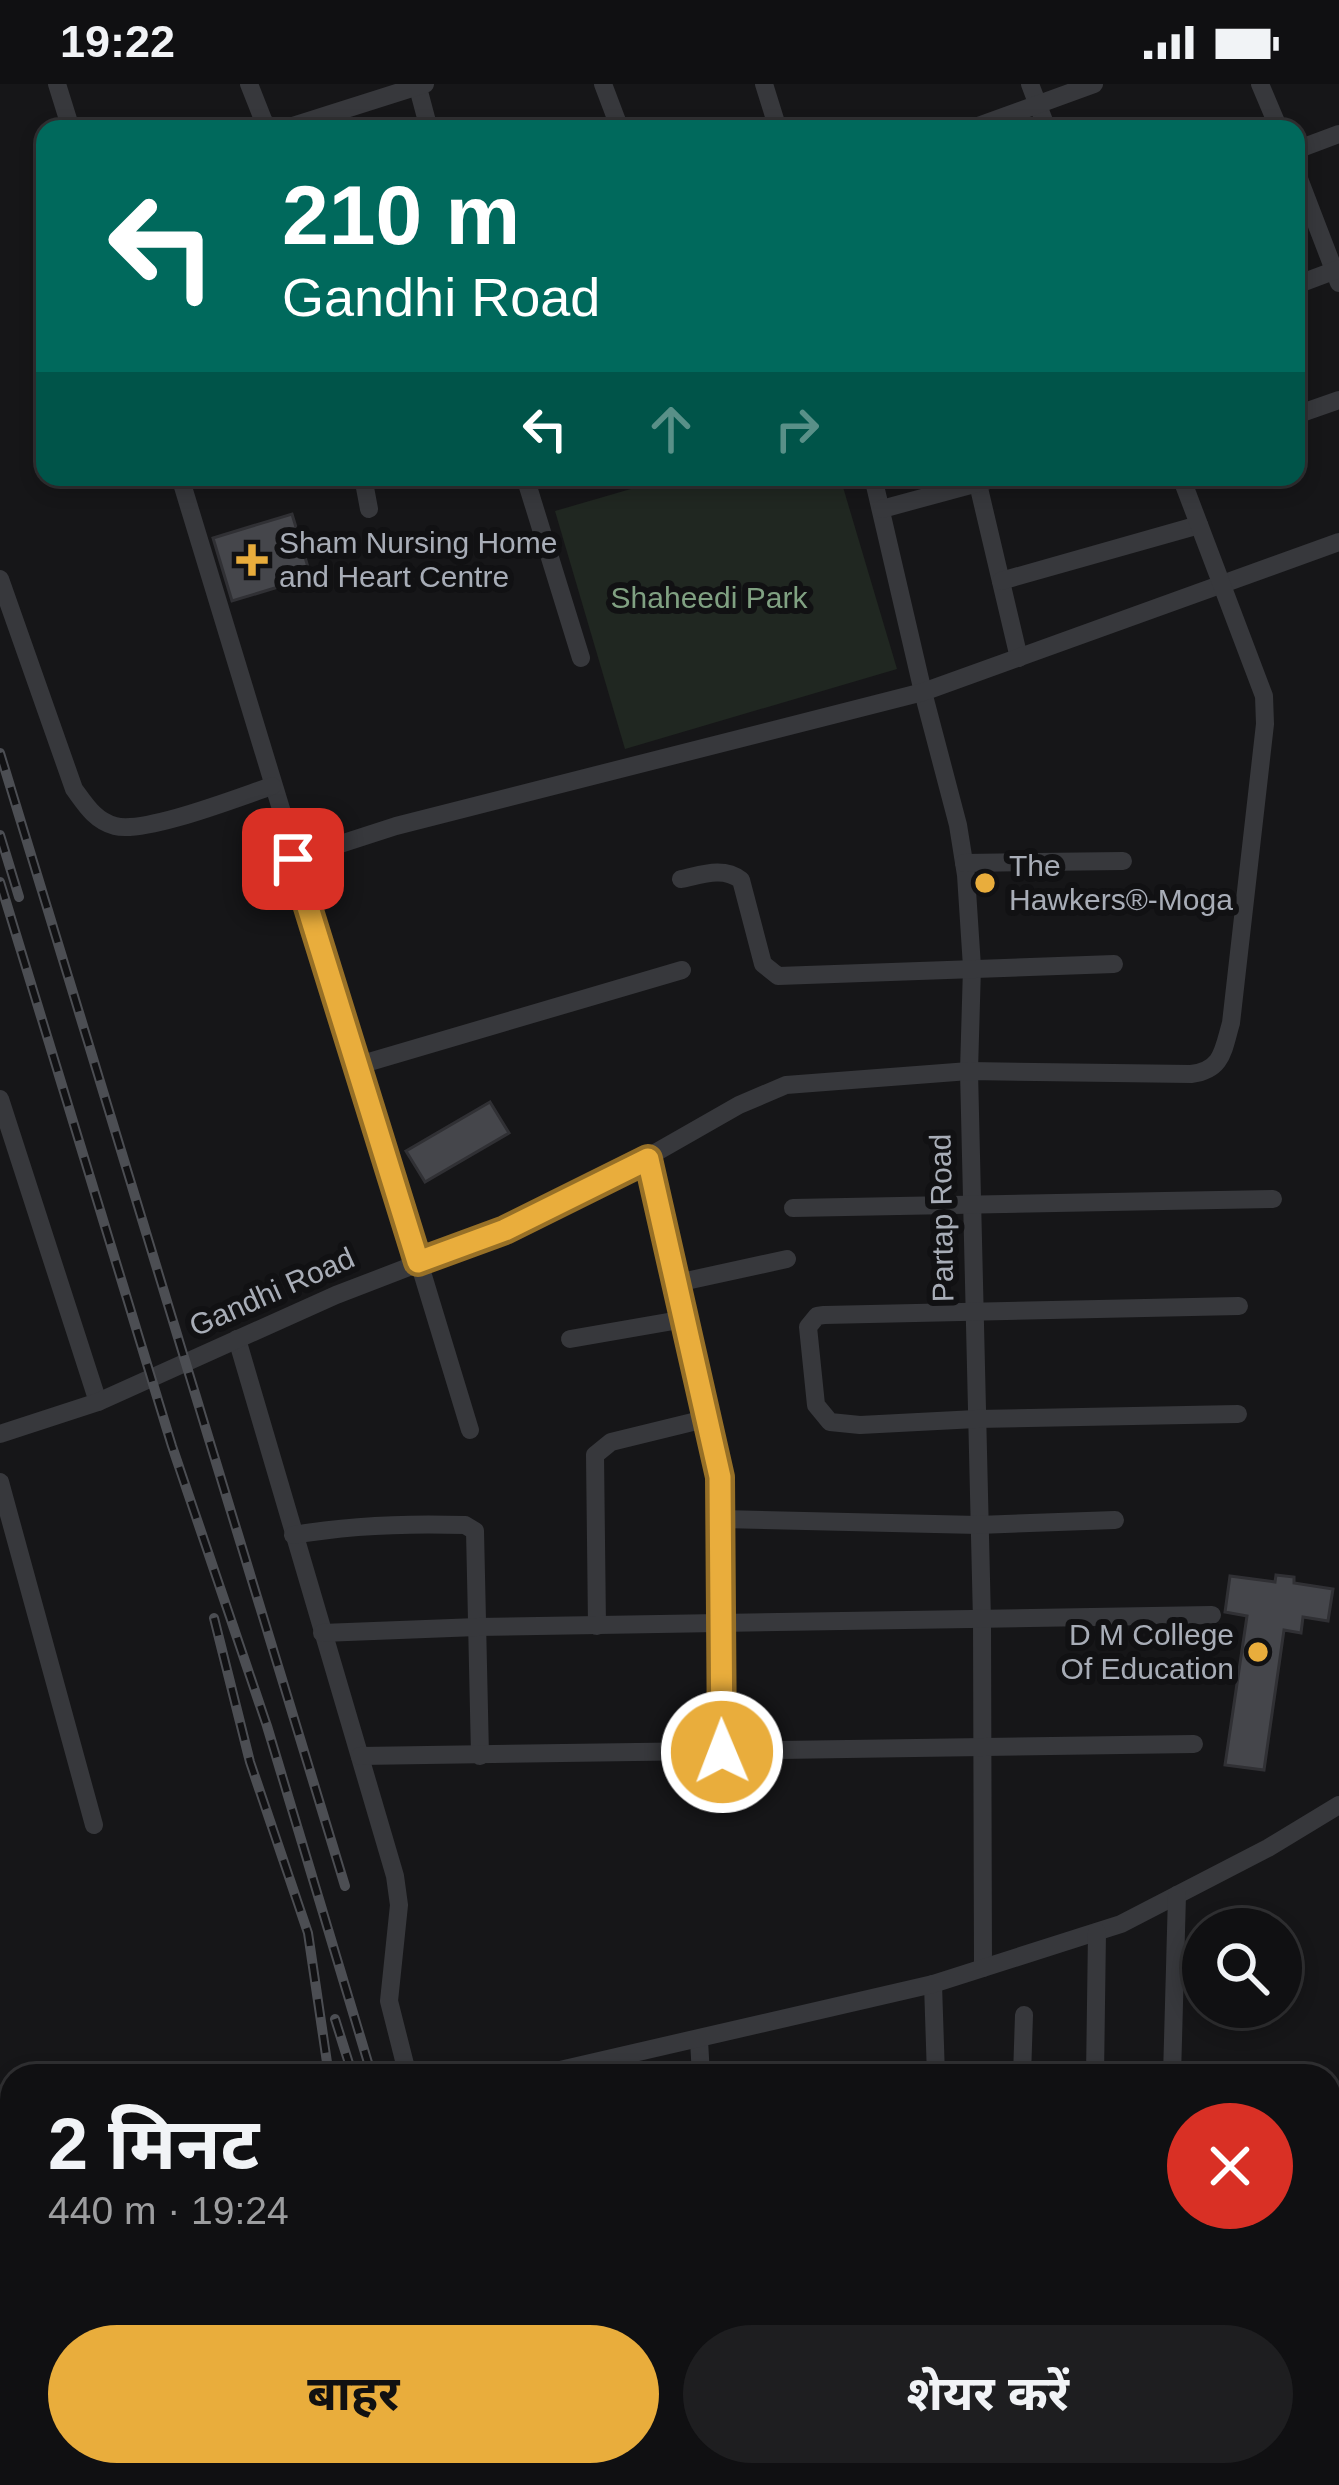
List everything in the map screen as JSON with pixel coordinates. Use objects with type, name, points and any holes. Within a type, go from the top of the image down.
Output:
[{"type":"street","points":[[57,84],[68,120]]},
{"type":"street","points":[[249,84],[262,120]]},
{"type":"street","points":[[603,84],[617,120]]},
{"type":"street","points":[[764,84],[775,120]]},
{"type":"street","points":[[1030,84],[1044,120]]},
{"type":"street","points":[[994,120],[1094,84]]},
{"type":"street","points":[[1259,84],[1275,120]]},
{"type":"street","points":[[308,120],[420,85],[427,120]]},
{"type":"street","points":[[1305,147],[1339,134]]},
{"type":"street","points":[[1305,194],[1337,274],[1305,282]]},
{"type":"street","points":[[1305,412],[1339,400]]},
{"type":"street","points":[[183,486],[470,1430]]},
{"type":"street","points":[[365,486],[370,509]]},
{"type":"street","points":[[528,486],[581,658]]},
{"type":"street","name":"Partap Road","points":[[876,486],[958,825],[972,967],[969,1071],[982,1621],[983,1968]]},
{"type":"street","points":[[882,509],[970,486]]},
{"type":"street","points":[[978,486],[1019,658]]},
{"type":"street","points":[[1184,486],[1222,585]]},
{"type":"street","points":[[1001,581],[1199,525]]},
{"type":"street","points":[[293,859],[396,826],[922,692],[1339,542]]},
{"type":"street","points":[[0,579],[74,789],[92,814],[115,826],[141,827],[272,786]]},
{"type":"street","name":"Gandhi Road","points":[[0,1434],[98,1402],[418,1262],[505,1230],[786,1085],[969,1071],[1191,1074],[1215,1068],[1231,1023],[1265,724],[1264,696],[1222,585]]},
{"type":"street","points":[[964,862],[1123,861]]},
{"type":"street","points":[[681,879],[718,871],[741,880],[763,964],[778,976],[1114,964]]},
{"type":"street","points":[[359,1065],[682,970]]},
{"type":"street","points":[[0,1099],[98,1402]]},
{"type":"street","points":[[648,1159],[720,1477],[722,1752]]},
{"type":"street","points":[[793,1208],[1273,1199]]},
{"type":"street","points":[[677,1283],[787,1258]]},
{"type":"street","points":[[1238,1414],[830,1423],[816,1406],[808,1335],[812,1321],[824,1315],[1239,1306]]},
{"type":"street","points":[[570,1339],[686,1319]]},
{"type":"street","points":[[237,1339],[397,1891],[389,2001],[405,2064]]},
{"type":"street","points":[[597,1626],[595,1455],[611,1442],[709,1418]]},
{"type":"street","points":[[0,1482],[94,1825]]},
{"type":"street","points":[[722,1519],[978,1525],[1114,1520]]},
{"type":"street","points":[[293,1535],[373,1524],[471,1528],[476,1537],[479,1756]]},
{"type":"street","points":[[322,1633],[1212,1616]]},
{"type":"street","points":[[360,1756],[1194,1744]]},
{"type":"street","points":[[613,2064],[933,1984],[1097,1932],[1178,1895],[1339,1804]]},
{"type":"street","points":[[1172,2064],[1178,1895]]},
{"type":"street","points":[[1095,2064],[1097,1932]]},
{"type":"street","points":[[933,1984],[936,2064]]},
{"type":"street","points":[[1022,2064],[1024,2015]]},
{"type":"street","points":[[699,2040],[700,2064]]},
{"type":"green space","name":"Shaheedi Park","points":[[641,486],[843,486],[897,669],[625,749],[555,511]]},
{"type":"building","points":[[292,514],[311,577],[232,601],[213,538]]},
{"type":"building","points":[[490,1102],[509,1133],[425,1182],[406,1151]]},
{"type":"building","points":[[1276,1575],[1333,1589],[1328,1621],[1303,1617],[1301,1633],[1284,1630],[1264,1770],[1225,1765],[1247,1616],[1225,1612],[1230,1576],[1275,1582]]},
{"type":"railway","points":[[0,753],[345,1886]]},
{"type":"railway","points":[[0,835],[19,897]]},
{"type":"railway","points":[[0,882],[172,1446],[267,1726],[368,2064]]},
{"type":"railway","points":[[214,1618],[250,1762],[308,1933],[327,2064]]},
{"type":"railway","points":[[335,2019],[349,2064]]},
{"type":"place","name":"Sham Nursing Home and Heart Centre","points":[[252,560]]},
{"type":"place","name":"The Hawkers®-Moga","points":[[985,883]]},
{"type":"place","name":"D M College Of Education","points":[[1258,1652]]},
{"type":"route","points":[[293,859],[418,1262],[505,1230],[648,1159],[720,1477],[722,1752]]}]
